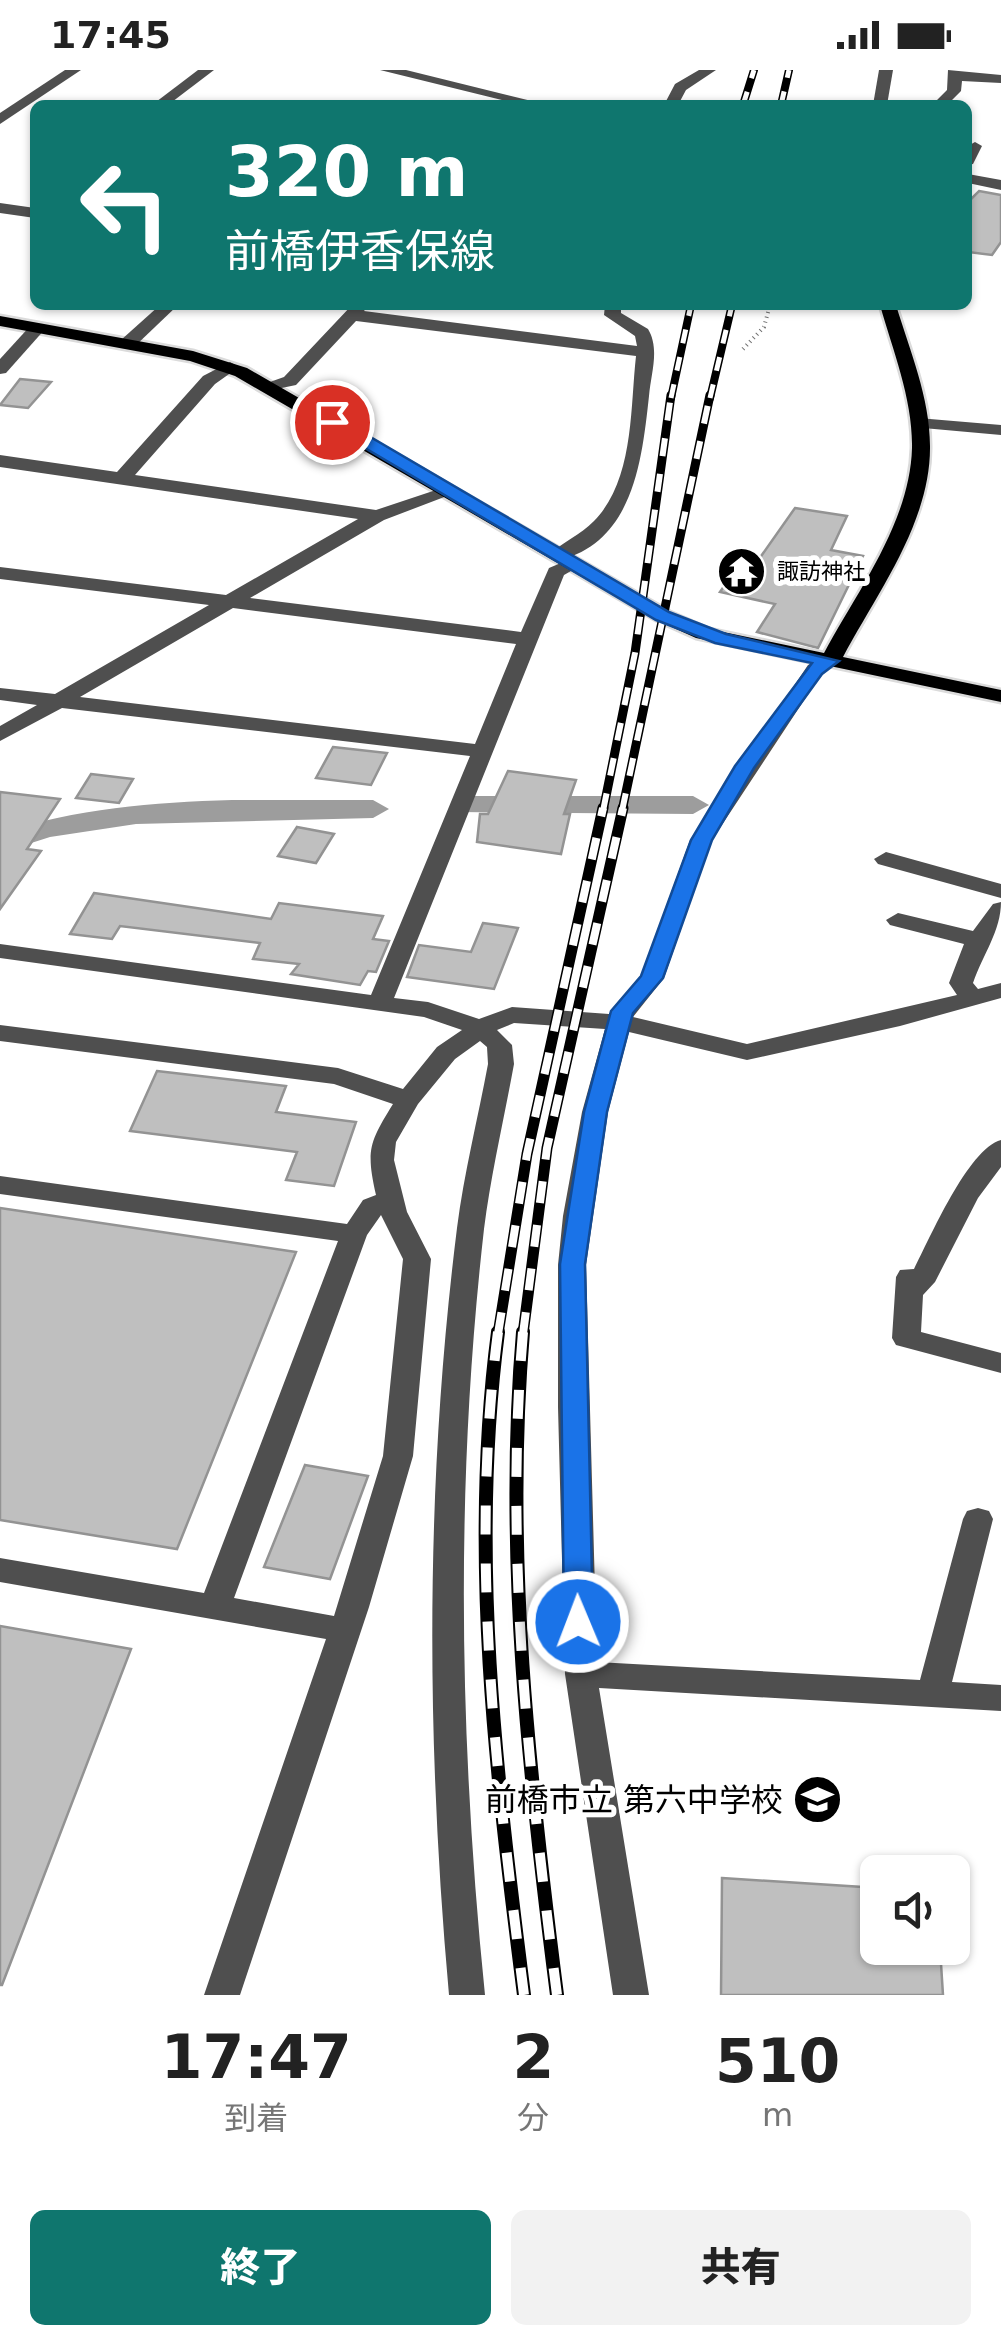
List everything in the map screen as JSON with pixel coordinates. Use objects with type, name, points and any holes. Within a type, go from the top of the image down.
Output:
[{"type":"main road","points":[[830,661],[912,500],[921,462],[918,424],[889,310]]},
{"type":"main road","points":[[0,321],[230,367],[273,387],[663,616],[703,634],[1001,696]]},
{"type":"street","points":[[5,116],[74,70]]},
{"type":"street","points":[[165,100],[207,70]]},
{"type":"street","points":[[387,70],[519,100]]},
{"type":"street","points":[[674,100],[680,86],[708,70]]},
{"type":"street","points":[[881,100],[886,70]]},
{"type":"street","points":[[947,100],[956,73],[1001,79]]},
{"type":"street","points":[[972,179],[1001,185]]},
{"type":"street","points":[[0,208],[30,212]]},
{"type":"street","points":[[127,344],[164,310]]},
{"type":"street","points":[[273,387],[290,381],[356,310],[646,352]]},
{"type":"street","points":[[380,1002],[556,572],[603,523],[624,494],[634,461],[634,423],[646,352],[645,337],[612,315],[612,310]]},
{"type":"street","points":[[0,370],[38,328]]},
{"type":"street","points":[[122,478],[208,380],[230,367]]},
{"type":"street","points":[[918,424],[1001,430]]},
{"type":"street","points":[[0,461],[377,516]]},
{"type":"street","points":[[0,735],[377,516],[451,491]]},
{"type":"street","points":[[0,573],[228,605],[529,639]]},
{"type":"street","points":[[630,1995],[580,1674],[572,1264],[589,1144],[620,1022],[627,1004],[652,978],[702,840],[718,810],[816,670],[830,661]]},
{"type":"street","points":[[0,694],[481,751]]},
{"type":"street","points":[[886,858],[1001,891]]},
{"type":"street","points":[[972,998],[960,984],[979,940],[1001,908]]},
{"type":"street","points":[[898,920],[979,940]]},
{"type":"street","points":[[0,951],[428,1010],[480,1028],[499,1044],[501,1064],[465,1285],[448,1519],[446,1655],[452,1838],[467,1995]]},
{"type":"street","points":[[222,1995],[346,1630],[402,1435],[417,1259],[390,1200],[381,1160],[383,1142],[408,1100],[446,1053],[480,1028],[519,1014],[620,1022],[747,1052],[1001,990]]},
{"type":"street","points":[[0,1033],[338,1076],[408,1100]]},
{"type":"street","points":[[1001,1149],[966,1195],[921,1282],[910,1283],[906,1338],[1001,1363]]},
{"type":"street","points":[[0,1185],[354,1234]]},
{"type":"street","points":[[215,1607],[354,1234],[373,1206],[390,1200]]},
{"type":"street","points":[[936,1694],[936,1676],[978,1519]]},
{"type":"street","points":[[0,1570],[346,1630]]},
{"type":"street","points":[[580,1674],[1001,1698]]},
{"type":"path","points":[[743,350],[764,327],[769,310]]},
{"type":"building","points":[[979,191],[1001,195],[1001,242],[992,255],[972,252],[972,198]]},
{"type":"building","points":[[20,379],[51,382],[28,408],[0,405]]},
{"type":"building","points":[[795,508],[847,516],[831,550],[863,556],[818,648],[757,632],[775,604],[720,592],[737,568],[752,569]]},
{"type":"building","points":[[333,747],[387,753],[371,785],[316,778]]},
{"type":"building","points":[[508,771],[576,780],[564,814],[570,814],[561,854],[477,842],[480,814],[488,814]]},
{"type":"building","points":[[91,774],[133,779],[119,803],[76,798]]},
{"type":"building","points":[[0,792],[60,799],[27,849],[41,851],[0,909]]},
{"type":"building","points":[[297,827],[334,834],[316,863],[278,856]]},
{"type":"building","points":[[94,893],[271,919],[279,903],[383,916],[373,939],[389,941],[376,972],[368,971],[360,985],[291,974],[299,964],[253,959],[260,943],[120,926],[112,939],[70,934]]},
{"type":"building","points":[[483,923],[518,928],[494,989],[407,977],[419,945],[471,952]]},
{"type":"building","points":[[157,1071],[286,1086],[276,1112],[356,1122],[334,1186],[286,1180],[297,1152],[130,1131]]},
{"type":"building","points":[[0,1208],[296,1252],[177,1549],[0,1520]]},
{"type":"building","points":[[305,1465],[368,1476],[330,1579],[264,1567]]},
{"type":"building","points":[[0,1626],[131,1649],[2,1985],[0,1985]]},
{"type":"building","points":[[722,1878],[860,1887],[860,1965],[941,1965],[943,1995],[721,1995]]},
{"type":"waterway","points":[[467,805],[693,805]]},
{"type":"waterway","points":[[0,843],[43,829],[136,814],[373,809]]},
{"type":"railway","points":[[745,100],[754,70]]},
{"type":"railway","points":[[782,100],[789,70]]},
{"type":"railway","points":[[671,398],[690,310]]},
{"type":"railway","points":[[710,398],[731,310]]},
{"type":"railway","points":[[603,811],[635,653],[671,395]]},
{"type":"railway","points":[[622,811],[710,395]]},
{"type":"railway","points":[[498,1334],[527,1154],[603,808]]},
{"type":"railway","points":[[523,1334],[547,1148],[623,808]]},
{"type":"railway","points":[[498,1332],[490,1415],[486,1581],[496,1747],[524,1995]]},
{"type":"railway","points":[[523,1332],[516,1498],[522,1664],[557,1995]]},
{"type":"place","name":"諏訪神社","points":[[742,571]]},
{"type":"place","name":"前橋市立 第六中学校","points":[[818,1800]]},
{"type":"route","points":[[332,422],[663,616],[721,639],[830,661],[816,670],[744,766],[702,840],[652,978],[622,1011],[583,1176],[572,1264],[578,1622]]}]
